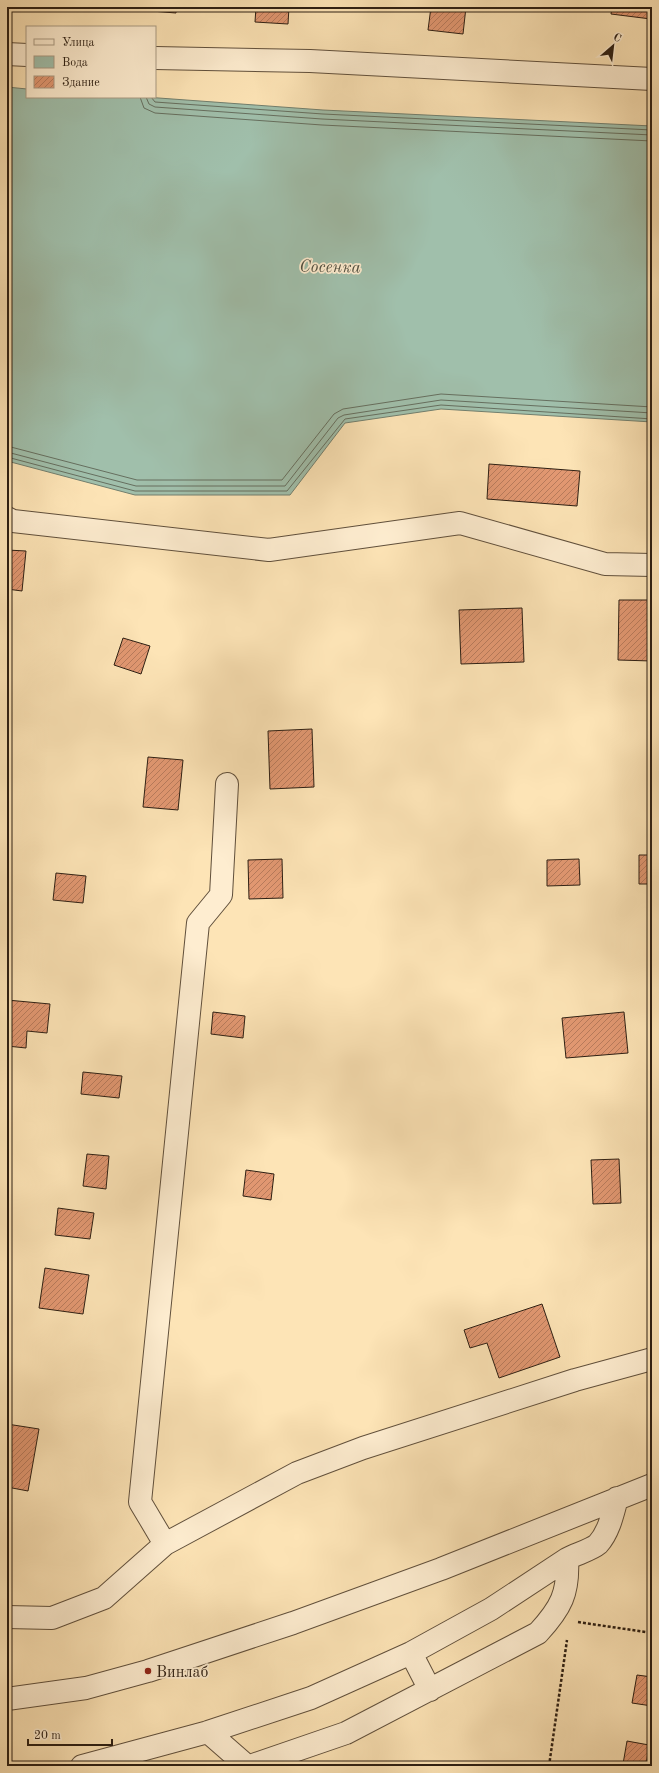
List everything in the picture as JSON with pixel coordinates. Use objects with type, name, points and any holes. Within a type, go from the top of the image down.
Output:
[{"type":"street","points":[[7,54],[26,55]]},
{"type":"street","points":[[156,58],[310,61],[652,79]]},
{"type":"street","points":[[7,518],[13,521],[269,550],[460,523],[605,564],[652,565]]},
{"type":"street","points":[[165,1544],[140,1502],[198,923],[221,896],[227,784]]},
{"type":"street","points":[[7,1617],[52,1618],[104,1598],[165,1544],[297,1473],[363,1448],[575,1380],[652,1358]]},
{"type":"street","points":[[7,1699],[86,1688],[163,1667],[293,1623],[441,1569],[652,1484]]},
{"type":"street","points":[[82,1766],[208,1732],[311,1698],[411,1653],[491,1609],[567,1559],[597,1544],[605,1533],[613,1515],[617,1498]]},
{"type":"street","points":[[208,1732],[248,1766],[346,1733],[538,1633],[554,1615],[565,1593],[568,1575],[567,1559]]},
{"type":"street","points":[[411,1653],[430,1690]]},
{"type":"path","points":[[577,1622],[652,1633]]},
{"type":"path","points":[[549,1766],[567,1636]]},
{"type":"water","name":"Сосенка","points":[[7,87],[26,89],[26,98],[156,98],[323,110],[652,126],[652,422],[441,409],[345,423],[290,495],[135,495],[7,461]]},
{"type":"building","points":[[102,7],[176,7],[176,13]]},
{"type":"building","points":[[256,7],[289,7],[288,24],[255,22]]},
{"type":"building","points":[[431,7],[466,7],[463,34],[428,30]]},
{"type":"building","points":[[612,7],[652,7],[651,19],[611,14]]},
{"type":"building","points":[[489,464],[580,471],[577,506],[487,499]]},
{"type":"building","points":[[7,550],[26,551],[22,591],[7,589]]},
{"type":"building","points":[[619,600],[652,600],[652,661],[618,660]]},
{"type":"building","points":[[522,608],[524,662],[461,664],[459,610]]},
{"type":"building","points":[[123,638],[150,646],[141,674],[114,665]]},
{"type":"building","points":[[312,729],[314,787],[270,789],[268,731]]},
{"type":"building","points":[[148,757],[183,760],[178,810],[143,807]]},
{"type":"building","points":[[639,855],[652,855],[652,884],[639,884]]},
{"type":"building","points":[[282,859],[283,898],[249,899],[248,860]]},
{"type":"building","points":[[579,859],[580,885],[547,886],[547,860]]},
{"type":"building","points":[[56,873],[86,876],[83,903],[53,900]]},
{"type":"building","points":[[7,1000],[50,1004],[47,1033],[27,1031],[26,1048],[7,1046]]},
{"type":"building","points":[[213,1012],[245,1016],[243,1038],[211,1034]]},
{"type":"building","points":[[624,1012],[628,1053],[566,1058],[562,1018]]},
{"type":"building","points":[[83,1072],[122,1076],[119,1098],[81,1094]]},
{"type":"building","points":[[87,1154],[109,1156],[106,1189],[83,1186]]},
{"type":"building","points":[[619,1159],[621,1203],[593,1204],[591,1160]]},
{"type":"building","points":[[246,1170],[274,1174],[271,1200],[243,1196]]},
{"type":"building","points":[[58,1208],[94,1213],[90,1239],[55,1235]]},
{"type":"building","points":[[45,1268],[89,1275],[83,1314],[39,1308]]},
{"type":"building","points":[[542,1304],[560,1357],[499,1378],[487,1343],[470,1348],[464,1330]]},
{"type":"building","points":[[7,1424],[39,1429],[28,1491],[7,1487]]},
{"type":"building","points":[[637,1675],[652,1677],[652,1706],[632,1703]]},
{"type":"building","points":[[627,1741],[649,1745],[646,1766],[623,1764]]},
{"type":"place","name":"Винлаб","points":[[148,1671]]}]
